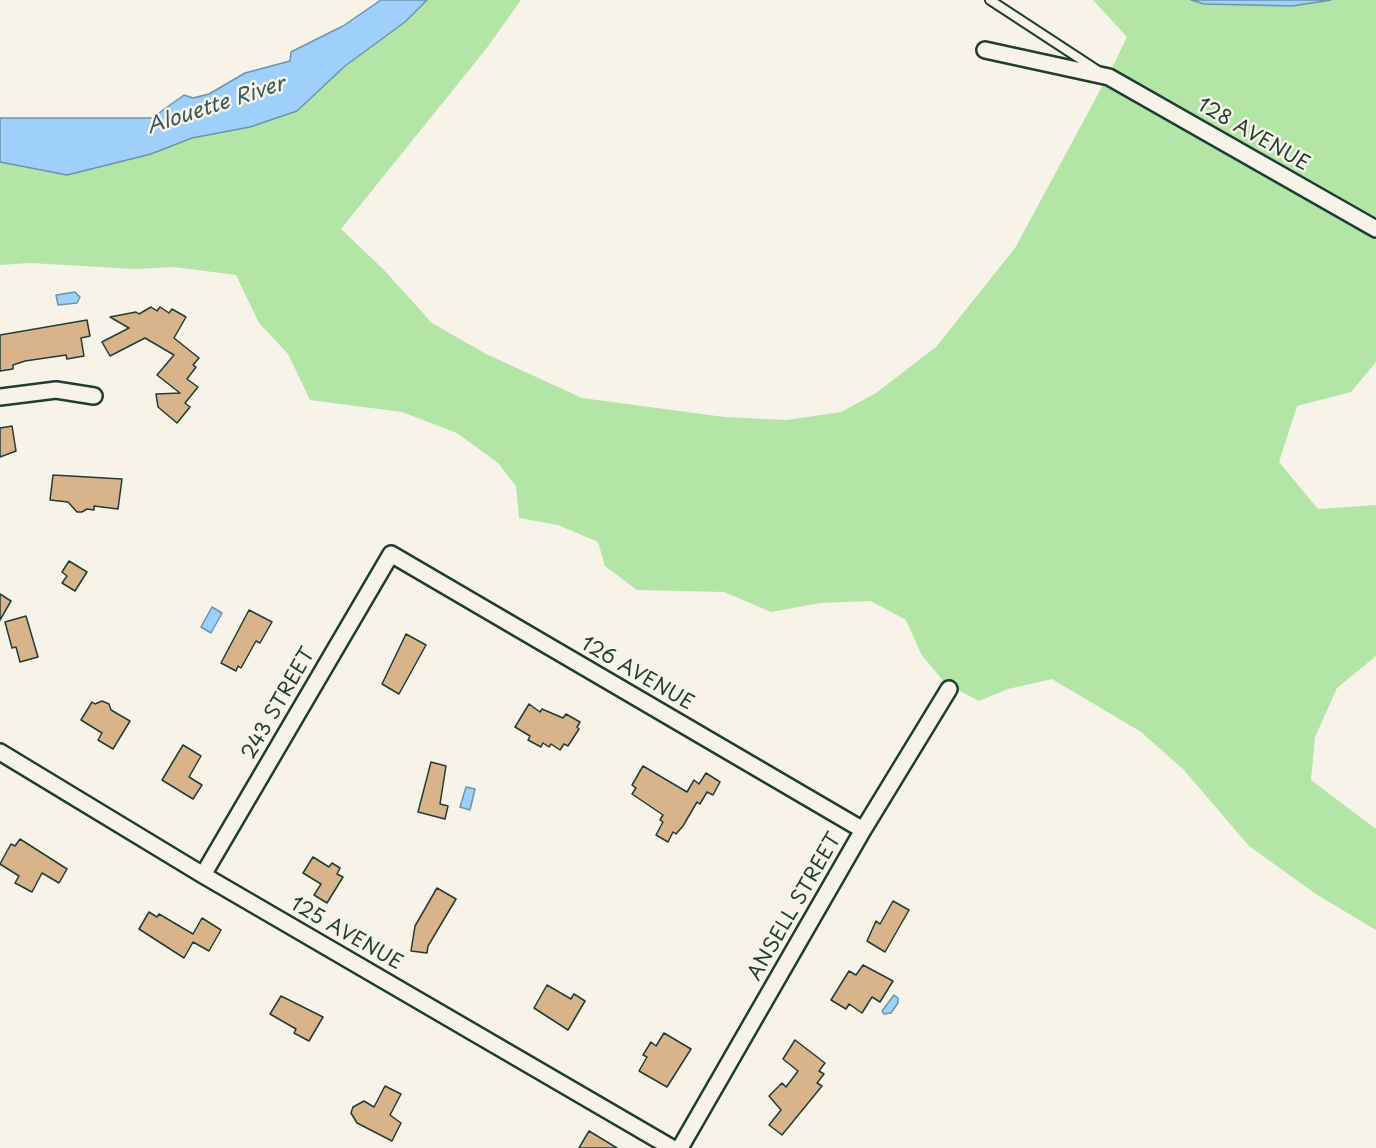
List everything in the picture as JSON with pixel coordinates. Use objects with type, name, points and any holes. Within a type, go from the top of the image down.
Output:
[{"type":"street","name":"128 AVENUE","points":[[985,50],[1109,77],[1376,229]]},
{"type":"street","points":[[0,397],[56,390],[94,396]]},
{"type":"street","name":"126 AVENUE","points":[[391,554],[863,830]]},
{"type":"street","name":"243 STREET","points":[[203,875],[391,554]]},
{"type":"street","name":"ANSELL STREET","points":[[680,1148],[863,830],[949,689]]},
{"type":"street","name":"125 AVENUE","points":[[0,752],[203,875],[672,1148]]},
{"type":"lane","points":[[990,0],[1109,77]]},
{"type":"green space","points":[[427,0],[521,0],[486,49],[341,229],[384,270],[432,323],[486,354],[582,398],[724,417],[787,420],[841,412],[876,393],[936,347],[1015,248],[1103,85],[1376,239],[1376,362],[1351,392],[1297,406],[1279,462],[1318,509],[1376,505],[1376,656],[1337,688],[1315,737],[1311,780],[1376,829],[1376,930],[1316,894],[1249,846],[1183,769],[1141,732],[1052,679],[1008,689],[979,701],[945,683],[921,654],[906,620],[871,601],[820,603],[771,612],[724,592],[637,590],[605,566],[598,542],[558,525],[519,518],[516,486],[498,463],[457,433],[402,412],[310,400],[288,354],[259,323],[236,275],[174,267],[135,269],[30,263],[0,265],[0,162],[67,175],[151,154],[192,138],[250,127],[345,66],[405,22]]},
{"type":"green space","points":[[1093,0],[1191,0],[1204,4],[1292,6],[1331,0],[1376,0],[1376,218],[1112,68],[1127,37]]},
{"type":"water","name":"Alouette River","points":[[381,0],[427,0],[405,22],[345,66],[297,111],[250,127],[192,138],[151,154],[67,175],[0,162],[0,118],[152,118],[184,95],[193,98],[209,94],[245,73],[290,61],[291,52],[343,26]]},
{"type":"water","points":[[1191,0],[1331,0],[1292,6],[1204,4]]},
{"type":"water","points":[[75,292],[80,297],[77,303],[58,305],[56,295]]},
{"type":"water","points":[[212,607],[222,613],[211,633],[201,627]]},
{"type":"water","points":[[466,787],[475,789],[470,810],[460,807]]},
{"type":"water","points":[[894,995],[898,998],[898,1003],[891,1013],[884,1014],[882,1011]]},
{"type":"building","points":[[151,307],[157,311],[160,307],[169,313],[172,309],[186,317],[174,338],[199,358],[193,365],[196,367],[187,379],[198,387],[185,403],[190,407],[177,423],[158,407],[156,394],[180,393],[157,375],[174,355],[145,338],[110,356],[102,342],[129,328],[110,317],[136,312],[139,314]]},
{"type":"building","points":[[87,320],[90,336],[81,338],[84,356],[67,359],[66,355],[25,361],[13,365],[13,369],[0,371],[0,335]]},
{"type":"building","points":[[12,426],[16,451],[0,457],[0,428]]},
{"type":"building","points":[[53,475],[122,479],[118,509],[94,506],[94,510],[87,509],[77,512],[68,502],[50,500]]},
{"type":"building","points":[[69,561],[87,572],[75,591],[62,583],[67,576],[62,572]]},
{"type":"building","points":[[0,594],[11,601],[0,620]]},
{"type":"building","points":[[249,610],[272,622],[260,643],[256,641],[241,668],[238,666],[236,671],[221,663]]},
{"type":"building","points":[[26,616],[38,657],[20,662],[16,647],[12,648],[5,622]]},
{"type":"building","points":[[406,634],[426,645],[399,694],[382,684]]},
{"type":"building","points":[[102,701],[109,704],[111,710],[130,721],[113,749],[98,740],[102,733],[81,720],[92,702],[95,704]]},
{"type":"building","points":[[529,704],[540,712],[542,709],[563,718],[566,714],[580,722],[577,727],[579,729],[568,746],[564,744],[560,750],[551,744],[549,747],[543,743],[541,747],[528,740],[530,736],[515,727]]},
{"type":"building","points":[[183,745],[201,756],[189,777],[202,785],[193,799],[162,780]]},
{"type":"building","points":[[431,762],[446,766],[440,804],[448,806],[445,819],[418,812]]},
{"type":"building","points":[[643,766],[687,792],[694,780],[699,784],[706,773],[720,782],[713,795],[707,792],[700,804],[697,802],[683,826],[676,834],[673,832],[668,842],[656,835],[663,822],[660,820],[663,815],[632,794],[636,788],[632,785]]},
{"type":"building","points":[[20,839],[67,869],[59,883],[42,873],[32,892],[15,883],[19,876],[0,864],[11,844],[15,846]]},
{"type":"building","points":[[313,857],[329,867],[332,863],[340,868],[337,874],[343,877],[327,903],[314,895],[321,884],[303,873]]},
{"type":"building","points":[[437,888],[456,899],[428,946],[427,953],[411,951],[415,926]]},
{"type":"building","points":[[893,901],[909,910],[885,952],[867,941],[876,921],[880,924]]},
{"type":"building","points":[[149,912],[157,917],[159,914],[193,934],[202,918],[221,930],[209,951],[193,942],[184,958],[139,929]]},
{"type":"building","points":[[863,965],[893,981],[880,1002],[872,997],[862,1013],[849,1004],[846,1009],[831,1000],[849,971],[856,975]]},
{"type":"building","points":[[547,985],[571,999],[574,994],[585,1001],[568,1030],[534,1008]]},
{"type":"building","points":[[281,996],[323,1017],[309,1041],[294,1033],[296,1029],[270,1014]]},
{"type":"building","points":[[664,1033],[691,1049],[667,1087],[639,1071],[647,1057],[643,1055],[651,1042],[656,1046]]},
{"type":"building","points":[[795,1040],[825,1063],[819,1071],[824,1074],[817,1083],[822,1086],[782,1135],[769,1125],[781,1110],[769,1096],[782,1083],[786,1087],[798,1071],[783,1059]]},
{"type":"building","points":[[385,1086],[401,1094],[390,1115],[401,1123],[392,1141],[357,1123],[351,1113],[353,1107],[364,1101],[374,1107]]},
{"type":"building","points":[[589,1131],[617,1148],[579,1148]]}]
